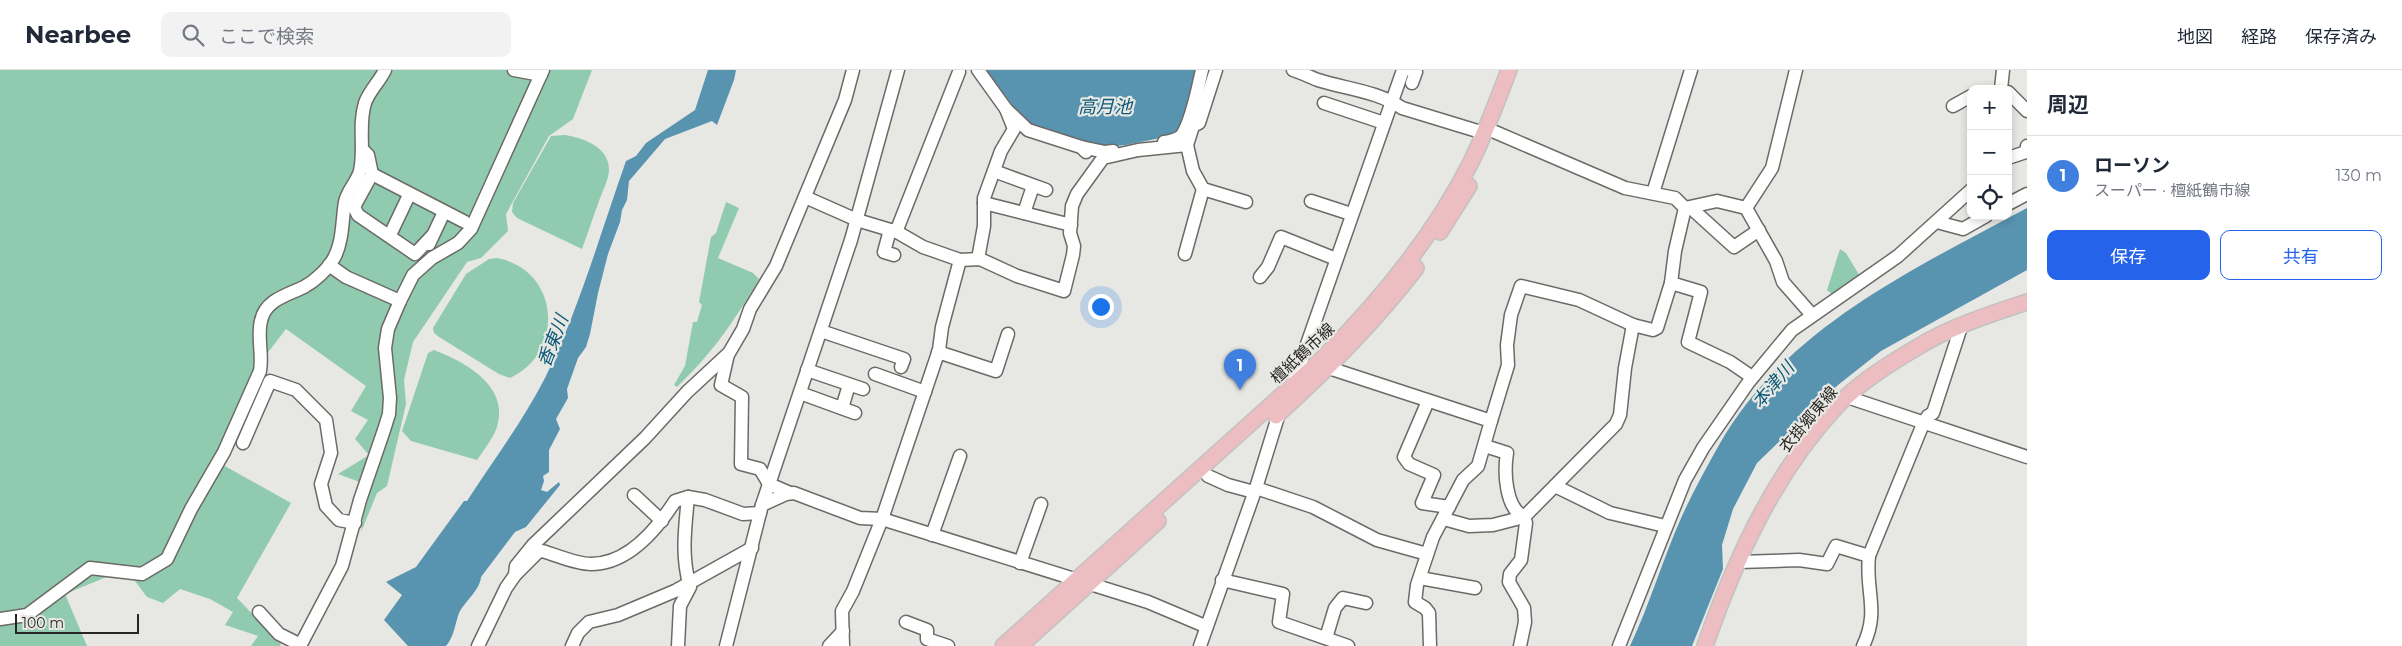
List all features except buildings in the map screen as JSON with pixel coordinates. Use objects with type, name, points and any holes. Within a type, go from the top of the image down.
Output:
[{"type":"main road","name":"檀紙鶴市線","points":[[1003,646],[1082,583],[1278,414],[1329,368],[1391,300],[1423,258],[1479,168],[1509,70]]},
{"type":"main road","name":"檀紙鶴市線","points":[[1020,646],[1082,583],[1354,327],[1414,254],[1490,133],[1520,70]]},
{"type":"main road","name":"衣掛郷東線","points":[[1705,646],[1762,510],[1809,440],[1836,407],[1865,382],[1928,341],[1962,324],[2027,302]]},
{"type":"street","points":[[0,619],[28,615],[90,568],[142,574],[167,559],[191,509],[224,452],[260,371],[262,360],[261,321],[268,306],[280,297],[305,286],[329,265],[335,257],[340,239],[345,199],[359,176],[362,149],[362,119],[366,102],[385,70]]},
{"type":"street","points":[[259,612],[279,634],[301,645],[342,566],[389,414],[385,348],[388,329],[413,275],[424,265],[458,243],[471,229],[542,73],[514,70]]},
{"type":"street","points":[[515,575],[516,566],[533,545],[645,438],[686,392],[728,353],[743,329],[750,310],[776,266],[845,100],[853,70]]},
{"type":"street","points":[[726,646],[761,509],[857,220],[898,70]]},
{"type":"street","points":[[978,70],[1006,109],[1028,130],[1081,147],[1105,152],[1187,145]]},
{"type":"street","points":[[1081,147],[1086,152],[1103,158],[1176,139],[1182,135],[1196,97],[1202,70]]},
{"type":"street","points":[[1216,70],[1199,122],[1193,126],[1187,145],[1193,171],[1203,189],[1246,202]]},
{"type":"street","points":[[1293,70],[1311,75],[1316,79],[1359,89],[1392,101],[1402,108],[1490,133],[1625,188],[1675,198],[1734,247],[1759,230]]},
{"type":"street","points":[[1200,646],[1255,490],[1278,414],[1292,386],[1403,70]]},
{"type":"street","points":[[1410,70],[1416,72],[1412,83]]},
{"type":"street","points":[[1652,193],[1691,70]]},
{"type":"street","points":[[1746,208],[1772,168],[1796,70]]},
{"type":"street","points":[[2001,85],[2003,70]]},
{"type":"street","points":[[894,255],[884,252],[959,72]]},
{"type":"street","points":[[1953,106],[1967,98]]},
{"type":"street","points":[[2012,98],[2027,111]]},
{"type":"street","points":[[1324,103],[1345,115],[1384,123]]},
{"type":"street","points":[[978,259],[984,226],[984,203],[1001,151],[1014,129],[1006,109]]},
{"type":"street","points":[[2012,157],[2026,152],[2027,146]]},
{"type":"street","points":[[362,149],[368,155],[372,174],[354,208],[358,214],[415,254],[432,236]]},
{"type":"street","points":[[805,197],[857,220],[893,231],[923,247],[960,260],[978,259],[1018,276],[1064,291],[1073,255],[1072,206],[1077,194],[1103,158]]},
{"type":"street","points":[[994,171],[1039,188],[1024,213]]},
{"type":"street","points":[[372,174],[465,222]]},
{"type":"street","points":[[1185,254],[1203,189]]},
{"type":"street","points":[[390,236],[409,194]]},
{"type":"street","points":[[1619,646],[1665,526],[1685,480],[1703,448],[1752,377],[1792,330],[1898,256],[1967,194]]},
{"type":"street","points":[[2012,202],[2027,194]]},
{"type":"street","points":[[1311,201],[1351,214]]},
{"type":"street","points":[[1688,208],[1717,201],[1746,208],[1776,261],[1783,282],[1812,315]]},
{"type":"street","points":[[984,203],[1071,225]]},
{"type":"street","points":[[1430,646],[1429,613],[1415,602],[1420,578],[1433,537],[1464,480],[1478,466],[1485,446],[1508,365],[1507,345],[1511,315],[1521,286],[1579,300],[1633,325],[1653,330],[1656,328],[1671,283],[1675,251],[1688,208]]},
{"type":"street","points":[[424,265],[432,236],[444,212]]},
{"type":"street","points":[[1937,222],[1963,229],[1979,220]]},
{"type":"street","points":[[1260,277],[1268,267],[1281,237],[1336,259]]},
{"type":"street","points":[[843,646],[842,611],[853,590],[882,519],[938,352],[942,327],[960,260]]},
{"type":"street","points":[[329,265],[346,277],[400,301]]},
{"type":"street","points":[[1671,283],[1701,292],[1688,342],[1730,362],[1752,377]]},
{"type":"street","points":[[1863,646],[1872,616],[1868,568],[1869,556],[1924,424],[1928,416],[1933,413],[1962,324]]},
{"type":"street","points":[[1428,401],[1404,456],[1409,464],[1434,475],[1422,503],[1447,513],[1469,526],[1493,524],[1524,517],[1616,424],[1620,415],[1626,360],[1633,325]]},
{"type":"street","points":[[821,331],[904,359],[901,367]]},
{"type":"street","points":[[938,352],[996,371],[1008,334]]},
{"type":"street","points":[[728,353],[721,385],[742,397],[741,464],[760,469],[769,484],[860,518],[882,519],[1082,583],[1148,602],[1206,626]]},
{"type":"street","points":[[1329,368],[1491,421]]},
{"type":"street","points":[[807,370],[862,389]]},
{"type":"street","points":[[875,374],[924,392]]},
{"type":"street","points":[[243,443],[270,381],[296,390],[326,420],[331,453],[321,484],[326,506],[339,520],[355,523]]},
{"type":"street","points":[[842,408],[849,385]]},
{"type":"street","points":[[800,393],[855,412]]},
{"type":"street","points":[[1848,397],[2027,457]]},
{"type":"street","points":[[1485,446],[1507,454],[1504,480],[1515,508],[1524,517],[1526,523],[1521,560],[1510,574],[1509,582],[1524,608],[1525,622],[1520,646]]},
{"type":"street","points":[[932,535],[960,456]]},
{"type":"street","points":[[1208,476],[1228,485],[1255,490],[1313,507],[1377,540],[1427,554]]},
{"type":"street","points":[[1555,486],[1610,513],[1665,526]]},
{"type":"street","points":[[478,646],[506,588],[515,575],[542,551],[591,564],[610,560],[628,552],[645,540],[662,521],[675,501],[688,497],[705,500],[743,514],[761,509],[790,493]]},
{"type":"street","points":[[634,495],[662,521]]},
{"type":"street","points":[[678,646],[680,606],[690,584],[685,571],[683,552],[688,497]]},
{"type":"street","points":[[1020,563],[1041,504]]},
{"type":"street","points":[[1739,562],[1799,560],[1827,564],[1836,546],[1869,556]]},
{"type":"street","points":[[572,646],[578,633],[589,622],[618,615],[690,584],[752,548]]},
{"type":"street","points":[[1420,578],[1474,588]]},
{"type":"street","points":[[1222,580],[1283,594],[1279,622],[1348,646]]},
{"type":"street","points":[[1326,638],[1336,608],[1344,598],[1366,604]]},
{"type":"street","points":[[906,622],[927,630],[927,639],[948,646]]},
{"type":"street","points":[[829,646],[843,631]]},
{"type":"green space","points":[[0,70],[592,70],[573,119],[549,136],[506,214],[508,231],[481,258],[467,262],[413,342],[404,380],[406,404],[387,486],[377,493],[361,532],[368,485],[338,474],[369,455],[355,439],[368,420],[351,411],[366,386],[286,329],[252,373],[214,460],[291,503],[237,598],[281,644],[280,646],[251,646],[258,636],[225,625],[233,612],[210,599],[180,589],[163,603],[147,597],[126,569],[65,594],[87,646],[0,646]]},
{"type":"green space","points":[[565,135],[595,146],[601,150],[608,163],[607,179],[582,249],[517,218],[512,212],[513,203],[551,136]]},
{"type":"green space","points":[[726,202],[739,208],[718,258],[753,273],[759,279],[722,336],[677,387],[674,385],[685,366],[693,322],[697,322],[702,305],[699,302],[711,237],[716,233]]},
{"type":"green space","points":[[1840,249],[1846,253],[1861,278],[1833,295],[1827,290]]},
{"type":"green space","points":[[497,258],[518,265],[533,278],[543,294],[548,312],[547,332],[540,350],[528,366],[510,378],[499,374],[439,337],[434,333],[433,328],[466,274],[489,259]]},
{"type":"green space","points":[[434,350],[459,361],[471,369],[491,388],[497,399],[499,412],[497,427],[491,440],[477,460],[411,441],[402,431],[428,353]]},
{"type":"water","points":[[708,70],[736,70],[717,125],[712,121],[665,139],[629,181],[627,200],[608,254],[590,334],[586,347],[578,358],[567,389],[568,398],[556,419],[560,429],[549,450],[549,472],[543,476],[544,481],[541,490],[547,492],[559,482],[560,485],[526,527],[515,532],[481,577],[475,591],[459,613],[453,635],[446,646],[408,646],[384,620],[402,595],[386,582],[416,567],[464,501],[467,501],[518,425],[545,378],[568,326],[626,161],[636,156],[646,143],[695,110]]},
{"type":"water","name":"高月池","points":[[986,70],[1197,70],[1181,127],[1175,135],[1126,145],[1105,147],[1034,126],[1016,110]]},
{"type":"water","name":"本津川","points":[[2027,208],[2027,270],[1881,351],[1838,385],[1757,463],[1733,509],[1722,545],[1723,569],[1692,646],[1630,646],[1675,532],[1704,471],[1747,404],[1779,367],[1816,335],[1855,306],[1940,254],[2004,220],[2012,220],[2012,216]]},
{"type":"place","name":"ローソン","points":[[1240,390]]},
{"type":"water label","name":"香東川","points":[[553,341]]}]
